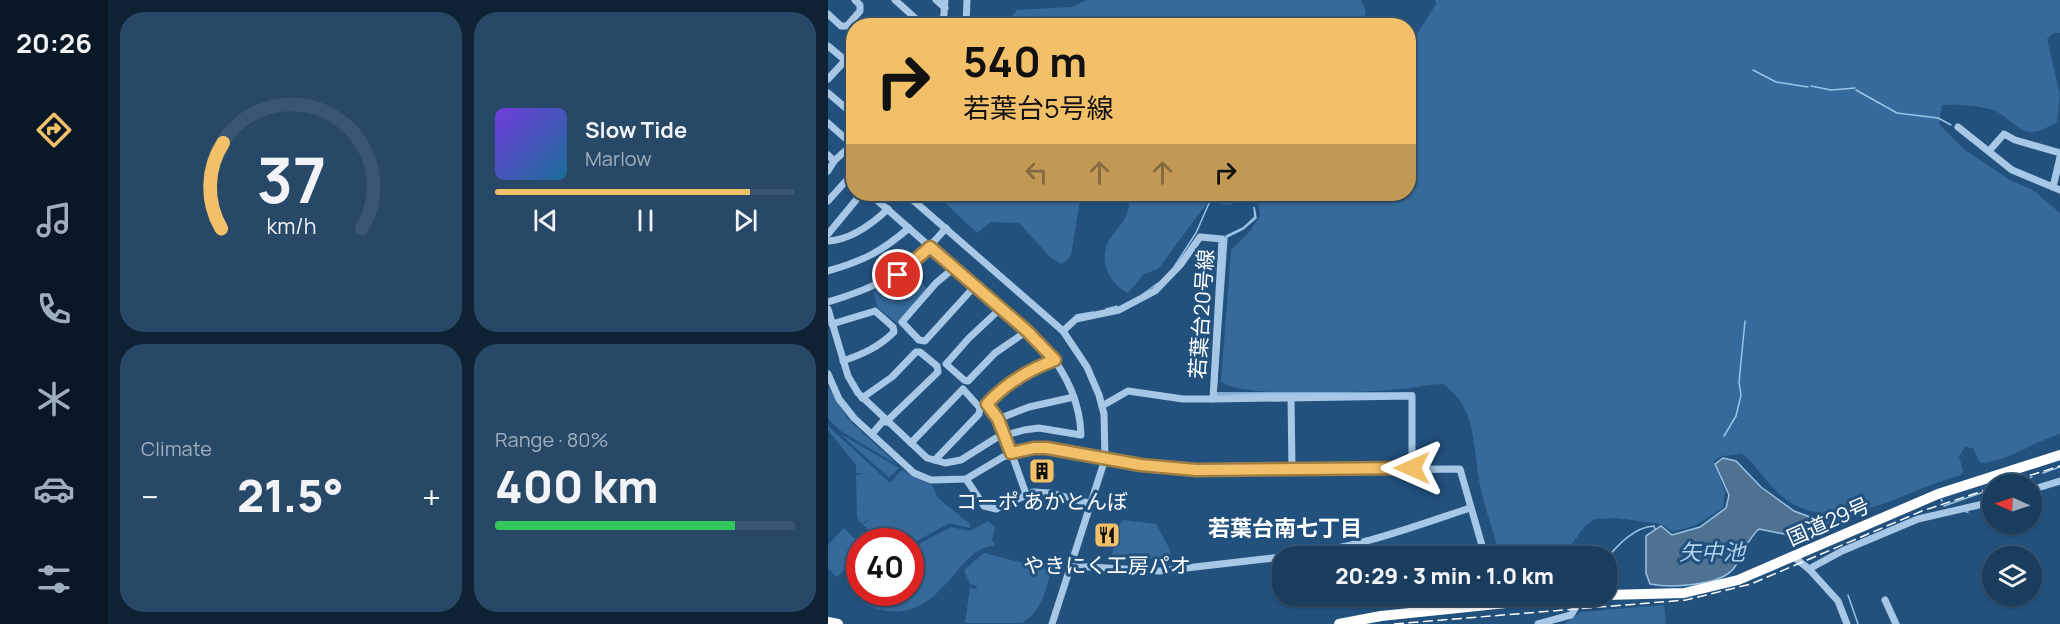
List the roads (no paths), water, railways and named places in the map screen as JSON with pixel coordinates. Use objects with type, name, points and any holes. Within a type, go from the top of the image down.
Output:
[{"type":"highway","name":"国道29号","points":[[1617,595],[1666,595],[1700,590],[1738,580],[1795,558],[1938,494],[2060,455]]},
{"type":"highway","points":[[1339,624],[1445,606]]},
{"type":"highway","points":[[828,622],[838,624]]},
{"type":"street","points":[[854,18],[860,11],[860,5],[855,0]]},
{"type":"street","points":[[895,0],[915,18]]},
{"type":"street","points":[[936,0],[945,8]]},
{"type":"street","points":[[944,18],[945,0]]},
{"type":"street","points":[[967,18],[968,0]]},
{"type":"street","points":[[828,14],[841,26],[846,26]]},
{"type":"street","points":[[828,79],[845,60],[829,49]]},
{"type":"street","points":[[828,93],[844,106]]},
{"type":"street","points":[[828,123],[846,139]]},
{"type":"street","points":[[1958,127],[2012,170],[2056,188],[2060,155],[2004,134],[1989,151]]},
{"type":"street","points":[[828,171],[831,158],[845,151]]},
{"type":"street","points":[[829,198],[846,180]]},
{"type":"street","points":[[828,234],[855,201]]},
{"type":"street","points":[[828,309],[848,376],[862,398],[927,458],[945,463],[961,460],[1005,435],[1039,428],[1081,435],[1074,397],[1055,360],[1027,331],[878,201]]},
{"type":"street","points":[[914,201],[1063,331],[1093,379],[1102,406],[1106,432],[1105,459],[1052,624]]},
{"type":"street","points":[[828,241],[853,234],[872,224],[888,209]]},
{"type":"street","points":[[828,271],[862,261],[886,248],[909,228]]},
{"type":"street","points":[[828,302],[881,284],[898,275],[930,247],[946,228]]},
{"type":"street","name":"若葉台20号線","points":[[1063,331],[1076,319],[1119,310],[1139,301],[1169,277],[1198,238],[1221,238],[1223,243],[1213,399],[1183,399],[1128,391],[1102,406]]},
{"type":"street","points":[[954,268],[916,305],[902,322],[903,326],[919,340],[925,340],[974,287]]},
{"type":"street","points":[[1000,309],[969,338],[946,364],[964,380],[968,381],[995,353],[1027,331]]},
{"type":"street","points":[[832,324],[875,312],[893,327],[894,332],[885,341],[862,354],[843,360]]},
{"type":"street","points":[[862,398],[891,377],[916,352],[920,352],[937,366],[938,372],[872,434]]},
{"type":"street","points":[[1026,494],[1005,435],[998,419],[987,404],[996,394],[1024,374],[1055,360]]},
{"type":"street","points":[[828,374],[847,410],[918,475],[939,481],[966,479],[1011,453],[1040,448],[1105,459],[1196,470],[1460,469],[1482,546]]},
{"type":"street","points":[[911,443],[963,389],[980,408],[979,414],[935,460]]},
{"type":"street","points":[[1213,399],[1412,396],[1412,468]]},
{"type":"street","points":[[998,419],[1029,407],[1074,397]]},
{"type":"street","points":[[1291,398],[1292,469]]},
{"type":"street","points":[[966,479],[984,506],[996,509],[1026,494],[1050,493],[1092,504]]},
{"type":"street","points":[[2042,487],[2060,481]]},
{"type":"street","points":[[1809,569],[1870,539],[1918,519],[1982,504]]},
{"type":"street","points":[[1355,546],[1470,508]]},
{"type":"street","points":[[1071,566],[1160,572],[1272,558]]},
{"type":"street","points":[[1795,558],[1809,569],[1838,601],[1847,624]]},
{"type":"street","points":[[1885,600],[1896,624]]},
{"type":"street","points":[[1539,624],[1571,615],[1577,606]]},
{"type":"water","points":[[1254,207],[1256,218],[1243,229],[1227,237],[1216,393],[1414,393],[1215,395],[1226,236],[1243,228],[1255,217]]},
{"type":"water","name":"矢中池","points":[[1723,458],[1736,461],[1761,487],[1794,511],[1810,517],[1843,521],[1844,524],[1798,545],[1784,534],[1759,529],[1751,538],[1734,568],[1718,579],[1670,586],[1650,584],[1646,573],[1646,536],[1661,526],[1672,535],[1700,527],[1726,508],[1729,495],[1715,464]]},
{"type":"waterway","points":[[1753,70],[1776,82],[1808,87]]},
{"type":"waterway","points":[[1811,86],[1831,90],[1855,88]]},
{"type":"waterway","points":[[1856,90],[1897,113],[1938,118],[1951,125]]},
{"type":"waterway","points":[[1174,267],[1196,233],[1210,201]]},
{"type":"waterway","points":[[1143,294],[1158,283]]},
{"type":"waterway","points":[[1106,309],[1117,306]]},
{"type":"waterway","points":[[1076,315],[1093,312]]},
{"type":"waterway","points":[[1724,436],[1736,416],[1741,395],[1739,382],[1745,321]]},
{"type":"waterway","points":[[2043,473],[2060,467]]},
{"type":"waterway","points":[[1944,506],[1982,493]]},
{"type":"waterway","points":[[1617,547],[1633,533],[1647,527],[1654,526],[1655,529]]},
{"type":"waterway","points":[[1848,595],[1858,624]]},
{"type":"railway","points":[[2034,474],[2060,466]]},
{"type":"railway","points":[[1394,624],[1686,600],[1751,584],[1922,511],[1982,491]]},
{"type":"place","name":"コーポ あかとんぼ","points":[[1042,471]]},
{"type":"place","name":"やきにく工房パオ","points":[[1107,535]]},
{"type":"district","name":"若葉台南七丁目","points":[[1285,528]]}]
